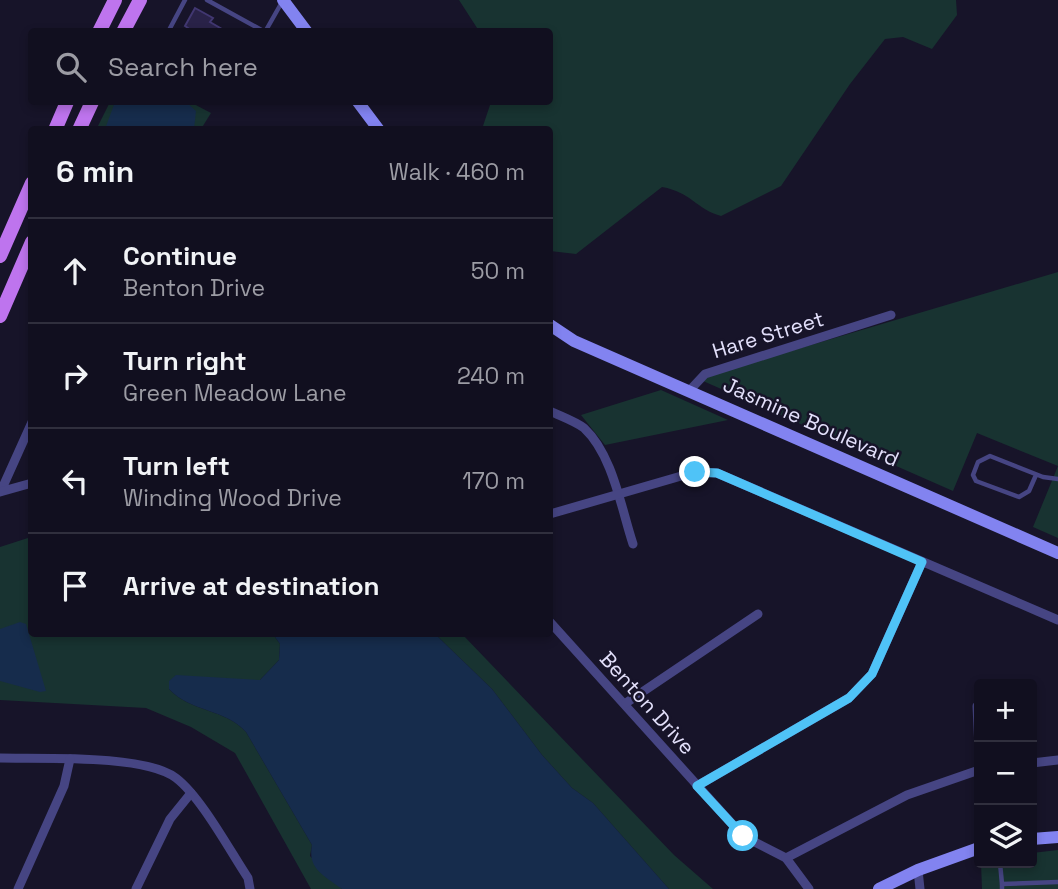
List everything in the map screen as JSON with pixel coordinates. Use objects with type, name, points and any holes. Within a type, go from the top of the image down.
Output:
[{"type":"main road","points":[[101,28],[115,0]]},
{"type":"main road","points":[[125,28],[140,0]]},
{"type":"main road","points":[[57,126],[66,105]]},
{"type":"main road","points":[[81,126],[91,105]]},
{"type":"main road","points":[[0,256],[28,192]]},
{"type":"main road","points":[[0,316],[28,251]]},
{"type":"street","points":[[283,0],[304,28]]},
{"type":"street","points":[[360,105],[376,126]]},
{"type":"street","name":"Hare Street","points":[[690,390],[705,374],[891,314]]},
{"type":"street","name":"Jasmine Boulevard","points":[[553,328],[574,341],[1058,553]]},
{"type":"street","points":[[553,413],[583,428],[606,460],[633,544]]},
{"type":"street","points":[[1,492],[28,431]]},
{"type":"street","points":[[553,513],[695,472],[717,473],[1058,620]]},
{"type":"street","points":[[1,492],[28,483]]},
{"type":"street","points":[[697,786],[849,698],[872,674],[922,562]]},
{"type":"street","points":[[626,703],[758,614]]},
{"type":"street","name":"Benton Drive","points":[[553,625],[626,703],[743,836],[786,858],[809,889]]},
{"type":"street","points":[[0,758],[70,759],[149,766],[175,777],[191,793],[248,878],[250,889]]},
{"type":"street","points":[[18,889],[64,786],[70,759]]},
{"type":"street","points":[[1037,762],[1058,760]]},
{"type":"street","points":[[786,858],[907,795],[974,772]]},
{"type":"street","points":[[136,889],[170,819],[191,793]]},
{"type":"street","points":[[1037,839],[1058,837]]},
{"type":"street","points":[[879,889],[918,870],[974,850]]},
{"type":"street","points":[[918,870],[920,889]]},
{"type":"lane","points":[[170,28],[185,0]]},
{"type":"lane","points":[[207,0],[258,28]]},
{"type":"lane","points":[[267,28],[283,0]]},
{"type":"lane","points":[[1036,475],[1029,491],[1019,497],[976,481],[973,475],[978,462],[990,456],[1036,475],[1058,479]]},
{"type":"lane","points":[[1000,868],[1002,887],[1058,882]]},
{"type":"green space","points":[[459,0],[956,0],[957,15],[932,49],[903,37],[885,39],[850,84],[781,186],[721,216],[672,189],[662,187],[576,254],[553,251],[553,126],[483,126],[490,105],[553,105],[553,28],[477,28]]},
{"type":"green space","points":[[108,105],[196,105],[211,113],[203,126],[98,126]]},
{"type":"green space","points":[[1058,272],[1058,466],[977,433],[953,491],[703,381],[706,376]]},
{"type":"green space","points":[[661,390],[728,420],[605,445],[581,415]]},
{"type":"green space","points":[[1058,466],[1058,538],[1033,527]]},
{"type":"green space","points":[[28,538],[28,637],[275,637],[280,644],[279,660],[260,680],[169,689],[187,702],[238,724],[246,732],[312,845],[310,856],[342,889],[311,889],[235,753],[191,727],[146,708],[0,700],[0,547]]},
{"type":"green space","points":[[438,637],[465,637],[674,855],[713,889],[669,889],[593,803],[572,788],[542,755],[492,689]]},
{"type":"green space","points":[[1058,850],[1058,889],[982,889],[981,868],[1037,868],[1037,852]]},
{"type":"water","points":[[114,105],[189,105],[196,111],[194,126],[106,126]]},
{"type":"water","points":[[20,622],[26,624],[46,691],[40,692],[0,681],[0,629]]},
{"type":"water","points":[[275,637],[438,637],[492,689],[542,755],[572,788],[593,803],[669,889],[342,889],[315,866],[311,853],[312,845],[246,732],[238,724],[187,702],[169,689],[169,681],[176,675],[260,680],[279,660],[280,644]]},
{"type":"building","points":[[195,8],[213,18],[210,22],[220,28],[188,28],[185,26]]},
{"type":"route","points":[[695,472],[717,473],[922,562],[872,674],[849,698],[697,786],[743,836]]}]
